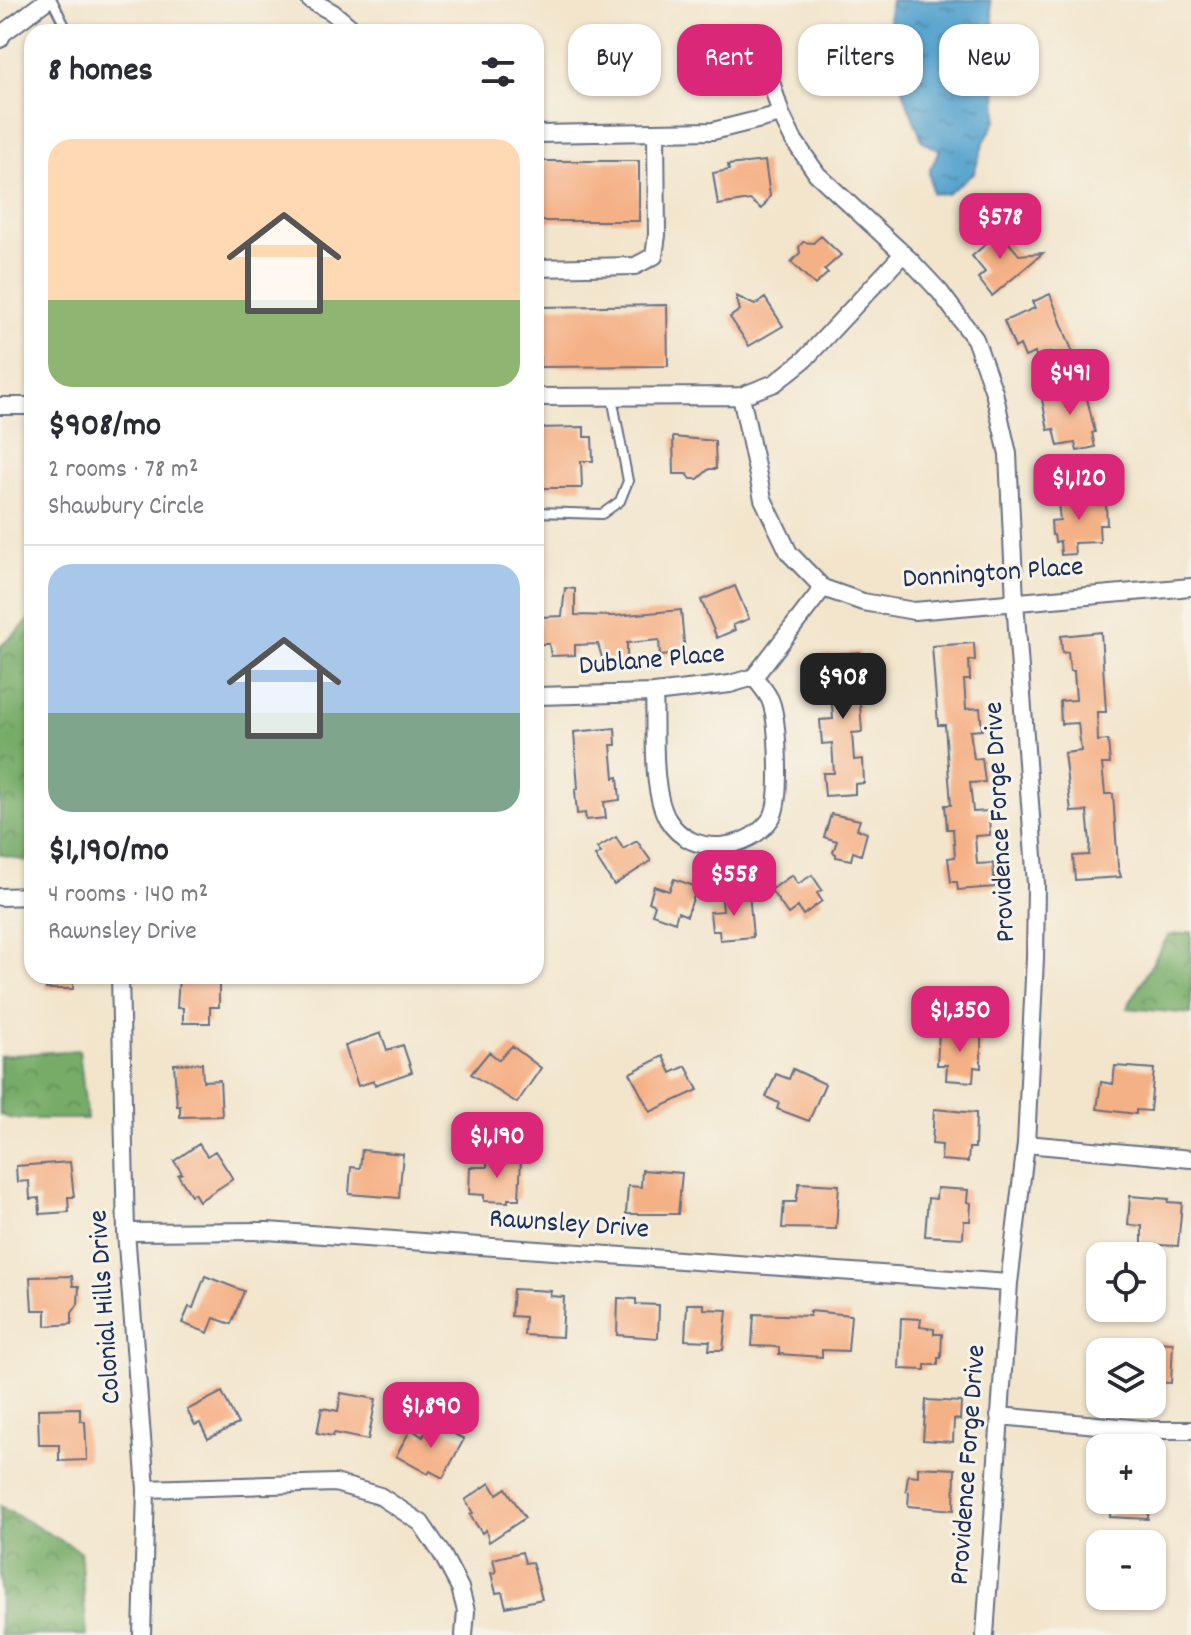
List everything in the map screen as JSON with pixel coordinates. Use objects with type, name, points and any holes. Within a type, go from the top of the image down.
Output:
[{"type":"street","points":[[0,39],[3,33],[50,0]]},
{"type":"street","points":[[310,0],[346,24]]},
{"type":"street","name":"Providence Forge Drive","points":[[775,96],[793,139],[817,174],[940,292],[975,339],[994,392],[1008,454],[1015,601],[1036,884],[1026,1144],[1009,1283],[985,1635]]},
{"type":"street","points":[[544,134],[713,131],[781,114]]},
{"type":"street","points":[[544,268],[635,266],[654,256],[657,235],[656,133]]},
{"type":"street","points":[[544,397],[741,396],[775,383],[805,359],[903,254]]},
{"type":"street","name":"Donnington Place","points":[[741,396],[763,499],[789,553],[823,588],[863,602],[914,611],[1191,587]]},
{"type":"street","points":[[0,406],[24,406]]},
{"type":"street","name":"Dublane Place","points":[[544,696],[654,693],[730,684],[754,677],[823,588]]},
{"type":"street","points":[[654,693],[660,798],[669,821],[683,837],[696,843],[712,846],[735,844],[757,834],[772,817],[778,801],[777,746],[771,700],[754,677]]},
{"type":"street","points":[[0,897],[24,896]]},
{"type":"street","name":"Colonial Hills Drive","points":[[120,984],[126,1232],[146,1489],[142,1635]]},
{"type":"street","points":[[1026,1144],[1191,1159]]},
{"type":"street","name":"Rawnsley Drive","points":[[126,1232],[267,1231],[1009,1283]]},
{"type":"street","points":[[999,1416],[1152,1430],[1191,1430]]},
{"type":"street","points":[[146,1489],[335,1483],[380,1496],[421,1523],[442,1554],[460,1588],[466,1611],[464,1635]]},
{"type":"lane","points":[[50,0],[64,24]]},
{"type":"lane","points":[[544,512],[602,514],[620,501],[628,481],[612,396]]},
{"type":"green space","points":[[24,625],[24,861],[0,854],[0,647]]},
{"type":"green space","points":[[1191,932],[1191,1014],[1127,1008],[1168,936]]},
{"type":"green space","points":[[79,1050],[87,1119],[13,1119],[0,1115],[0,1056]]},
{"type":"green space","points":[[0,1506],[80,1551],[87,1635],[0,1635]]},
{"type":"water","points":[[891,0],[990,0],[994,24],[939,24],[939,96],[996,96],[997,119],[984,142],[974,173],[947,194],[932,193],[929,172],[940,150],[923,142],[905,96],[923,96],[923,24],[889,24]]},
{"type":"building","points":[[544,161],[639,161],[639,221],[544,221]]},
{"type":"building","points":[[765,161],[770,196],[762,209],[750,200],[718,205],[713,173],[729,170],[728,165]]},
{"type":"building","points":[[993,224],[1019,255],[1043,253],[992,296],[978,278],[985,272],[972,256],[987,243],[980,234]]},
{"type":"building","points":[[821,236],[841,255],[824,270],[828,273],[815,285],[791,262],[800,253],[799,247],[803,242],[813,243]]},
{"type":"building","points":[[1050,294],[1073,353],[1055,360],[1052,352],[1037,358],[1035,353],[1025,357],[1020,345],[1015,348],[1004,321],[1035,308],[1032,302]]},
{"type":"building","points":[[736,296],[755,305],[765,298],[783,326],[749,346],[730,317],[740,310]]},
{"type":"building","points":[[667,305],[668,366],[544,367],[544,307]]},
{"type":"building","points":[[1084,386],[1095,432],[1092,433],[1095,447],[1077,451],[1075,443],[1058,446],[1054,429],[1048,430],[1041,394]]},
{"type":"building","points":[[584,427],[584,437],[592,437],[593,461],[581,461],[582,488],[544,488],[544,428]]},
{"type":"building","points":[[673,437],[715,441],[716,469],[709,469],[698,479],[691,479],[687,474],[674,474]]},
{"type":"building","points":[[1093,492],[1097,505],[1106,504],[1107,525],[1099,525],[1100,542],[1074,543],[1075,554],[1061,555],[1060,541],[1055,542],[1052,535],[1051,521],[1060,520],[1058,503],[1074,502],[1074,494]]},
{"type":"building","points":[[735,586],[749,619],[733,625],[735,630],[717,638],[701,600]]},
{"type":"building","points":[[565,588],[575,589],[575,615],[615,616],[681,610],[685,654],[660,656],[659,640],[627,643],[627,660],[603,661],[598,644],[575,645],[575,655],[551,656],[549,644],[544,644],[544,617],[562,616]]},
{"type":"building","points":[[1101,632],[1106,712],[1097,712],[1098,741],[1108,740],[1110,764],[1102,764],[1105,794],[1113,794],[1121,877],[1075,880],[1073,856],[1089,855],[1090,842],[1087,811],[1071,812],[1064,753],[1081,751],[1078,723],[1061,724],[1060,701],[1076,700],[1074,671],[1070,671],[1068,652],[1062,653],[1061,636]]},
{"type":"building","points":[[974,643],[975,660],[969,661],[970,680],[964,680],[966,709],[980,708],[982,730],[970,731],[974,759],[982,758],[985,782],[970,783],[973,812],[989,811],[990,835],[975,836],[977,864],[993,863],[995,887],[958,890],[957,882],[951,882],[948,858],[955,857],[953,829],[947,829],[945,805],[951,805],[945,725],[938,725],[932,646]]},
{"type":"building","points":[[860,652],[862,732],[852,733],[854,760],[863,759],[864,783],[855,784],[855,794],[825,796],[823,773],[834,773],[832,743],[822,744],[820,720],[833,719],[831,689],[826,690],[820,655]]},
{"type":"building","points":[[615,728],[616,745],[611,745],[620,800],[604,802],[606,818],[586,820],[585,813],[577,814],[574,732]]},
{"type":"building","points":[[831,814],[860,820],[857,829],[867,833],[861,855],[853,852],[851,860],[836,857],[833,852],[837,841],[824,837]]},
{"type":"building","points":[[616,837],[623,849],[637,841],[651,861],[614,885],[595,856],[601,853],[597,848]]},
{"type":"building","points":[[792,875],[798,884],[812,875],[822,890],[817,893],[822,901],[803,915],[798,907],[788,914],[771,890]]},
{"type":"building","points":[[674,879],[697,887],[687,916],[678,912],[675,922],[652,914],[655,905],[649,902],[654,886],[669,891]]},
{"type":"building","points":[[749,893],[753,937],[720,940],[719,931],[712,931],[710,912],[723,911],[722,900],[726,900],[726,895]]},
{"type":"building","points":[[46,984],[73,984],[73,989],[46,989]]},
{"type":"building","points":[[178,984],[219,984],[219,1007],[210,1007],[210,1023],[183,1023],[183,1008],[177,1008]]},
{"type":"building","points":[[939,1031],[981,1033],[981,1068],[974,1067],[973,1082],[946,1080],[947,1065],[937,1065]]},
{"type":"building","points":[[381,1033],[387,1050],[403,1045],[412,1072],[375,1085],[374,1081],[358,1086],[345,1046]]},
{"type":"building","points":[[512,1046],[541,1068],[517,1103],[471,1074],[489,1052],[499,1060]]},
{"type":"building","points":[[663,1056],[671,1073],[686,1066],[698,1090],[650,1112],[630,1073]]},
{"type":"building","points":[[202,1063],[203,1081],[220,1080],[222,1116],[180,1117],[174,1064]]},
{"type":"building","points":[[1115,1066],[1154,1069],[1150,1111],[1136,1110],[1136,1114],[1097,1109],[1101,1082],[1113,1084]]},
{"type":"building","points":[[793,1069],[825,1084],[809,1121],[777,1109],[779,1103],[766,1097],[776,1074],[789,1079]]},
{"type":"building","points":[[934,1109],[976,1113],[975,1148],[969,1148],[968,1162],[941,1160],[942,1145],[932,1144]]},
{"type":"building","points":[[199,1144],[207,1156],[215,1151],[233,1179],[199,1201],[194,1193],[191,1195],[178,1175],[182,1173],[174,1161]]},
{"type":"building","points":[[362,1150],[403,1154],[399,1198],[349,1194],[351,1167],[360,1168]]},
{"type":"building","points":[[487,1158],[521,1159],[519,1199],[484,1201],[484,1195],[469,1194],[470,1167],[487,1167]]},
{"type":"building","points":[[70,1162],[74,1197],[68,1197],[69,1212],[40,1214],[39,1198],[30,1199],[29,1181],[17,1182],[16,1166]]},
{"type":"building","points":[[642,1170],[682,1173],[678,1214],[626,1214],[628,1186],[641,1187]]},
{"type":"building","points":[[799,1183],[839,1185],[836,1229],[782,1228],[784,1202],[796,1202]]},
{"type":"building","points":[[937,1188],[968,1190],[970,1221],[964,1221],[963,1238],[925,1236],[928,1198],[936,1199]]},
{"type":"building","points":[[1130,1196],[1182,1203],[1178,1246],[1166,1245],[1166,1242],[1142,1242],[1142,1226],[1128,1225]]},
{"type":"building","points":[[72,1276],[73,1286],[79,1286],[72,1324],[46,1326],[46,1310],[32,1310],[30,1277]]},
{"type":"building","points":[[205,1276],[244,1291],[231,1324],[214,1318],[208,1333],[182,1323],[189,1307],[193,1308]]},
{"type":"building","points":[[513,1289],[551,1291],[550,1296],[564,1297],[562,1337],[524,1335],[525,1317],[511,1316]]},
{"type":"building","points":[[618,1298],[636,1299],[636,1304],[659,1305],[658,1338],[617,1335]]},
{"type":"building","points":[[687,1304],[704,1304],[704,1309],[727,1310],[723,1350],[709,1350],[710,1341],[685,1340]]},
{"type":"building","points":[[810,1311],[851,1315],[848,1351],[822,1350],[822,1357],[779,1354],[779,1347],[752,1346],[754,1314],[810,1316]]},
{"type":"building","points":[[901,1318],[921,1319],[920,1327],[934,1329],[934,1334],[942,1334],[938,1365],[925,1365],[925,1370],[899,1369]]},
{"type":"building","points":[[1166,1343],[1173,1343],[1171,1383],[1166,1383]]},
{"type":"building","points":[[222,1392],[238,1424],[208,1439],[200,1423],[195,1425],[187,1410]]},
{"type":"building","points":[[341,1393],[376,1399],[368,1440],[317,1433],[322,1408],[338,1411]]},
{"type":"building","points":[[926,1400],[961,1402],[960,1420],[954,1419],[953,1442],[923,1440]]},
{"type":"building","points":[[80,1408],[80,1420],[85,1422],[87,1460],[59,1461],[59,1445],[39,1445],[38,1409]]},
{"type":"building","points":[[431,1422],[464,1439],[443,1478],[430,1471],[428,1474],[396,1456],[411,1429],[423,1437]]},
{"type":"building","points":[[918,1467],[955,1469],[954,1510],[908,1506],[908,1475],[918,1476]]},
{"type":"building","points":[[490,1483],[497,1494],[506,1488],[525,1518],[489,1542],[486,1530],[482,1533],[470,1515],[473,1513],[465,1500]]},
{"type":"building","points":[[1110,1514],[1148,1514],[1148,1519],[1110,1517]]},
{"type":"building","points":[[522,1552],[525,1563],[532,1562],[542,1599],[506,1607],[502,1592],[496,1593],[491,1573],[496,1572],[493,1559]]}]
